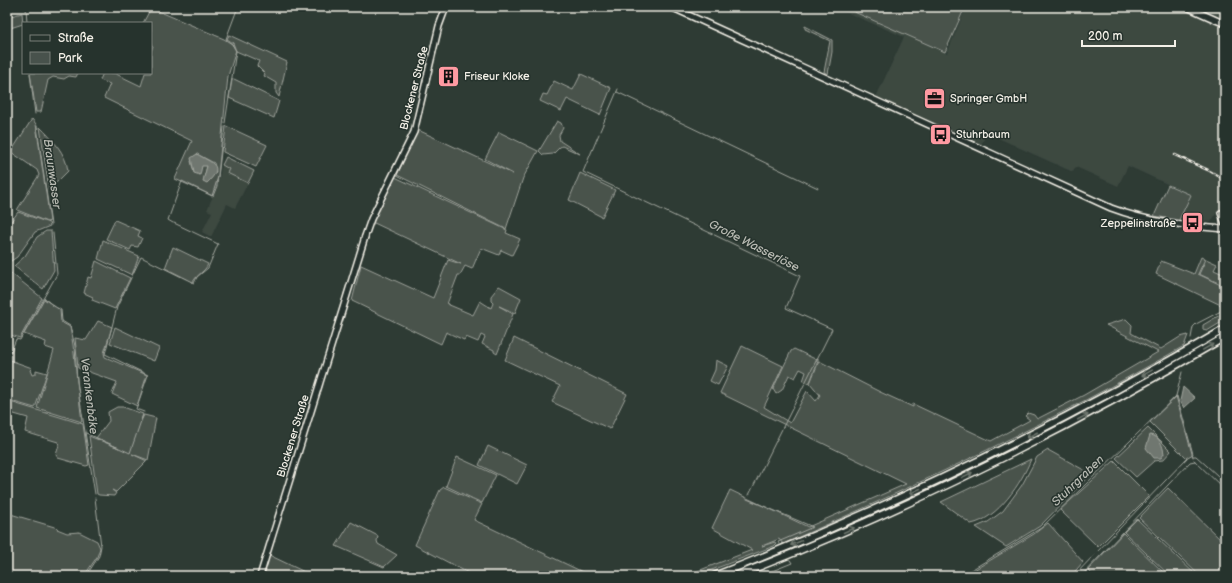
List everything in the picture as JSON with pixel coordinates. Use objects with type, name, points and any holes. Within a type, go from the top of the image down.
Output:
[{"type":"highway","points":[[714,576],[837,526],[951,474],[1062,420],[1225,328]]},
{"type":"highway","points":[[735,576],[840,534],[954,482],[1064,427],[1225,338]]},
{"type":"street","name":"Blockener Straße","points":[[260,576],[346,302],[352,288],[371,219],[414,132],[439,26],[446,7]]},
{"type":"street","points":[[671,7],[1111,208],[1159,222],[1225,230]]},
{"type":"street","points":[[1187,7],[1225,24]]},
{"type":"street","points":[[1221,213],[1225,224]]},
{"type":"shaded area","points":[[834,7],[843,7],[947,53],[966,7],[1225,7],[1225,213],[1218,211],[1211,222],[1179,220],[1191,195],[1128,166],[1118,186],[1076,167],[1073,172],[987,133],[980,147],[875,99],[904,37]]},
{"type":"shaded area","points":[[197,154],[211,162],[216,168],[213,177],[207,183],[203,181],[207,166],[202,166],[200,175],[194,173],[191,158]]},
{"type":"shaded area","points":[[222,165],[229,169],[228,173],[248,183],[235,208],[227,204],[211,237],[202,232],[212,212],[207,210],[217,186]]},
{"type":"shaded area","points":[[1183,387],[1195,398],[1184,408],[1180,401]]},
{"type":"shaded area","points":[[1150,435],[1159,439],[1162,445],[1164,454],[1161,458],[1154,458],[1146,448]]},
{"type":"green space","points":[[843,7],[965,7],[945,52]]},
{"type":"green space","points":[[151,8],[224,39],[232,44],[236,50],[228,76],[217,186],[213,196],[175,179],[192,141],[104,98],[110,84],[100,80],[103,74],[116,74],[141,86],[145,74],[152,74],[152,22],[144,22]],"holes":[[[197,154],[214,163],[216,172],[213,175],[204,178],[207,166],[204,164],[194,173],[191,161]]]},
{"type":"green space","points":[[22,13],[22,24],[7,29],[7,17]]},
{"type":"green space","points":[[805,26],[832,40],[832,52],[828,74],[824,72],[830,41],[805,29]]},
{"type":"green space","points":[[229,35],[287,62],[279,97],[276,93],[276,83],[264,76],[265,74],[257,66],[259,61],[236,51],[233,43],[227,39]]},
{"type":"green space","points":[[30,74],[78,74],[76,77],[69,76],[64,79],[53,77],[48,80],[41,112],[36,112]]},
{"type":"green space","points":[[581,74],[611,88],[600,115],[567,99],[561,111],[540,101],[543,94],[547,95],[554,81],[573,90]]},
{"type":"green space","points":[[234,79],[279,101],[274,118],[229,98],[232,80]]},
{"type":"green space","points":[[32,119],[36,124],[50,221],[47,222],[17,210],[39,175],[37,170],[11,152]]},
{"type":"green space","points":[[557,121],[561,123],[563,128],[559,135],[560,141],[580,154],[562,146],[553,154],[543,155],[539,151]]},
{"type":"green space","points":[[226,126],[267,145],[256,167],[223,152]]},
{"type":"green space","points":[[40,127],[54,141],[61,152],[67,164],[68,171],[49,190]]},
{"type":"green space","points":[[418,130],[513,174],[485,159],[499,132],[538,151],[523,178],[506,229],[397,175]]},
{"type":"green space","points":[[226,157],[254,171],[248,183],[227,173],[229,169],[222,165]]},
{"type":"green space","points":[[580,173],[615,190],[602,217],[569,200]]},
{"type":"green space","points":[[395,177],[507,230],[506,233],[520,239],[512,255],[501,250],[499,255],[481,248],[472,269],[465,266],[460,275],[458,275],[447,304],[473,315],[480,301],[491,308],[493,303],[491,301],[491,296],[499,286],[521,298],[515,313],[499,306],[513,314],[497,354],[494,350],[482,344],[485,337],[481,335],[478,342],[466,337],[464,340],[446,332],[441,344],[352,301],[361,265],[433,298],[448,260],[461,264],[372,222]]},
{"type":"green space","points":[[1168,185],[1191,195],[1179,220],[1154,216]]},
{"type":"green space","points":[[18,212],[49,223],[50,226],[35,232],[17,257],[8,263],[7,227]]},
{"type":"green space","points":[[115,220],[140,231],[138,236],[142,238],[138,247],[132,246],[130,250],[106,239]]},
{"type":"green space","points":[[46,231],[51,231],[54,270],[43,289],[14,266],[25,256],[37,237]]},
{"type":"green space","points":[[103,240],[139,256],[132,275],[98,259]]},
{"type":"green space","points":[[173,247],[208,264],[193,282],[165,268]]},
{"type":"green space","points":[[1201,257],[1205,259],[1198,274],[1225,287],[1225,307],[1156,274],[1161,261],[1194,274]]},
{"type":"green space","points":[[1206,259],[1217,264],[1214,270],[1225,275],[1225,286],[1199,274]]},
{"type":"green space","points":[[96,261],[130,278],[115,309],[92,300],[93,297],[84,293],[88,277],[91,278]]},
{"type":"green space","points":[[7,270],[42,298],[20,338],[7,334]]},
{"type":"green space","points":[[44,299],[60,310],[61,322],[70,327],[82,422],[37,408],[54,350],[45,347],[46,342],[24,334]]},
{"type":"green space","points":[[1225,312],[1225,320],[1207,331],[1203,330],[1203,325]]},
{"type":"green space","points":[[1126,319],[1132,325],[1131,333],[1161,349],[1180,337],[1188,335],[1184,346],[1086,400],[936,474],[783,544],[779,539],[762,546],[775,542],[776,544],[774,546],[696,576],[685,576],[752,550],[712,528],[730,490],[808,527],[906,484],[720,393],[742,346],[783,366],[764,407],[790,423],[807,391],[816,401],[820,395],[810,383],[819,361],[880,392],[913,407],[913,404],[991,441],[1030,420],[1025,416],[1028,413],[1034,415],[1037,419],[1084,395],[1158,352],[1106,325]]},
{"type":"green space","points":[[98,321],[112,327],[104,353],[105,357],[147,375],[137,406],[112,394],[117,382],[78,368],[75,338],[86,340]]},
{"type":"green space","points":[[115,327],[159,348],[154,361],[110,343]]},
{"type":"green space","points":[[514,338],[627,394],[610,429],[552,402],[560,386],[505,360]]},
{"type":"green space","points":[[794,349],[815,359],[818,358],[810,382],[808,383],[803,381],[806,372],[800,369],[795,378],[789,375],[782,390],[776,394],[773,389],[791,351]]},
{"type":"green space","points":[[7,359],[32,368],[30,370],[32,375],[36,374],[36,370],[47,373],[35,408],[7,400]]},
{"type":"green space","points":[[716,360],[728,366],[718,385],[710,381],[715,370]]},
{"type":"green space","points":[[1177,396],[1193,454],[1186,458],[1150,422]]},
{"type":"green space","points":[[7,401],[83,424],[89,465],[86,466],[58,458],[56,455],[59,445],[58,442],[25,432],[28,418],[7,412]]},
{"type":"green space","points":[[117,407],[123,407],[143,414],[140,423],[144,415],[156,418],[148,460],[132,454],[147,461],[116,492],[112,490],[116,493],[114,496],[99,495],[97,494],[89,436],[119,448],[96,438],[109,421],[108,412]]},
{"type":"green space","points":[[1148,428],[1171,451],[1163,460],[1154,461],[1136,477],[1116,458]]},
{"type":"green space","points":[[488,446],[527,465],[517,484],[479,465]]},
{"type":"green space","points":[[1048,450],[1091,474],[1040,526],[1006,547],[976,527],[988,522],[1003,511],[1022,485],[1037,457]]},
{"type":"green space","points":[[457,457],[496,475],[482,503],[446,486]]},
{"type":"green space","points":[[1031,459],[1022,478],[1008,498],[990,515],[981,521],[971,524],[941,502]]},
{"type":"green space","points":[[1114,461],[1149,496],[1098,547],[1060,510]]},
{"type":"green space","points":[[444,487],[482,504],[474,520],[591,576],[474,576],[415,545],[440,490]]},
{"type":"green space","points":[[1168,488],[1225,544],[1225,576],[1200,576],[1139,518]]},
{"type":"green space","points":[[7,513],[58,528],[57,529],[67,533],[79,532],[97,541],[100,548],[97,557],[84,576],[7,576]]},
{"type":"green space","points":[[1137,519],[1197,576],[1170,576],[1124,532]]},
{"type":"green space","points":[[351,522],[378,536],[378,544],[397,555],[384,567],[336,546]]},
{"type":"green space","points":[[1048,523],[1083,562],[1071,576],[964,576],[1034,534]]},
{"type":"green space","points":[[1123,533],[1167,576],[1094,576],[1088,570]]},
{"type":"green space","points":[[269,555],[313,576],[264,576]]},
{"type":"waterway","name":"Braunwasser","points":[[26,7],[27,22]]},
{"type":"waterway","points":[[225,123],[236,51],[232,44],[226,39],[238,7]]},
{"type":"waterway","points":[[678,7],[822,73]]},
{"type":"waterway","name":"Braunwasser","points":[[30,74],[35,114]]},
{"type":"waterway","name":"Große Wasserlöse","points":[[600,131],[618,89]]},
{"type":"waterway","points":[[617,92],[818,188]]},
{"type":"waterway","name":"Braunwasser","points":[[37,126],[51,225]]},
{"type":"waterway","points":[[173,223],[168,220],[182,181],[212,196],[218,177],[224,127]]},
{"type":"waterway","name":"Große Wasserlöse","points":[[599,134],[583,172],[800,276],[786,308],[832,329],[749,495]]},
{"type":"waterway","points":[[144,412],[136,409],[148,375],[105,354],[117,307],[141,257],[194,283],[197,277],[208,268],[218,244],[174,223]]},
{"type":"waterway","name":"Verankenbäke","points":[[7,359],[16,339],[20,340],[57,274],[53,233]]},
{"type":"waterway","name":"Verankenbäke","points":[[44,298],[55,307]]},
{"type":"waterway","name":"Verankenbäke","points":[[57,308],[61,310],[62,321],[70,326],[75,346],[77,382],[95,494]]},
{"type":"waterway","name":"Stuhrgraben","points":[[1191,338],[1193,327],[1196,324],[1225,309]]},
{"type":"waterway","name":"Stuhrgraben","points":[[961,576],[1041,528],[1176,396],[1182,372]]},
{"type":"waterway","points":[[1176,396],[1193,457]]},
{"type":"waterway","points":[[86,433],[130,453],[143,415]]},
{"type":"waterway","points":[[1193,456],[1196,456],[1218,476]]},
{"type":"waterway","points":[[1074,576],[1187,458]]},
{"type":"waterway","points":[[1194,460],[1225,490]]},
{"type":"waterway","points":[[1081,576],[1190,462],[1195,461]]},
{"type":"waterway","points":[[1222,480],[1225,483]]},
{"type":"waterway","name":"Verankenbäke","points":[[86,576],[99,556],[101,546],[95,498]]},
{"type":"waterway","name":"Große Wasserlöse","points":[[747,499],[813,527],[778,542],[779,544]]},
{"type":"waterway","name":"Große Wasserlöse","points":[[760,576],[792,563],[790,560]]},
{"type":"railway","points":[[1175,155],[1208,170],[1225,180]]},
{"type":"place","name":"Friseur Kloke","points":[[448,76]]},
{"type":"place","name":"Springer GmbH","points":[[934,98]]},
{"type":"place","name":"Stuhrbaum","points":[[941,134]]},
{"type":"place","name":"Zeppelinstraße","points":[[1192,223]]}]
